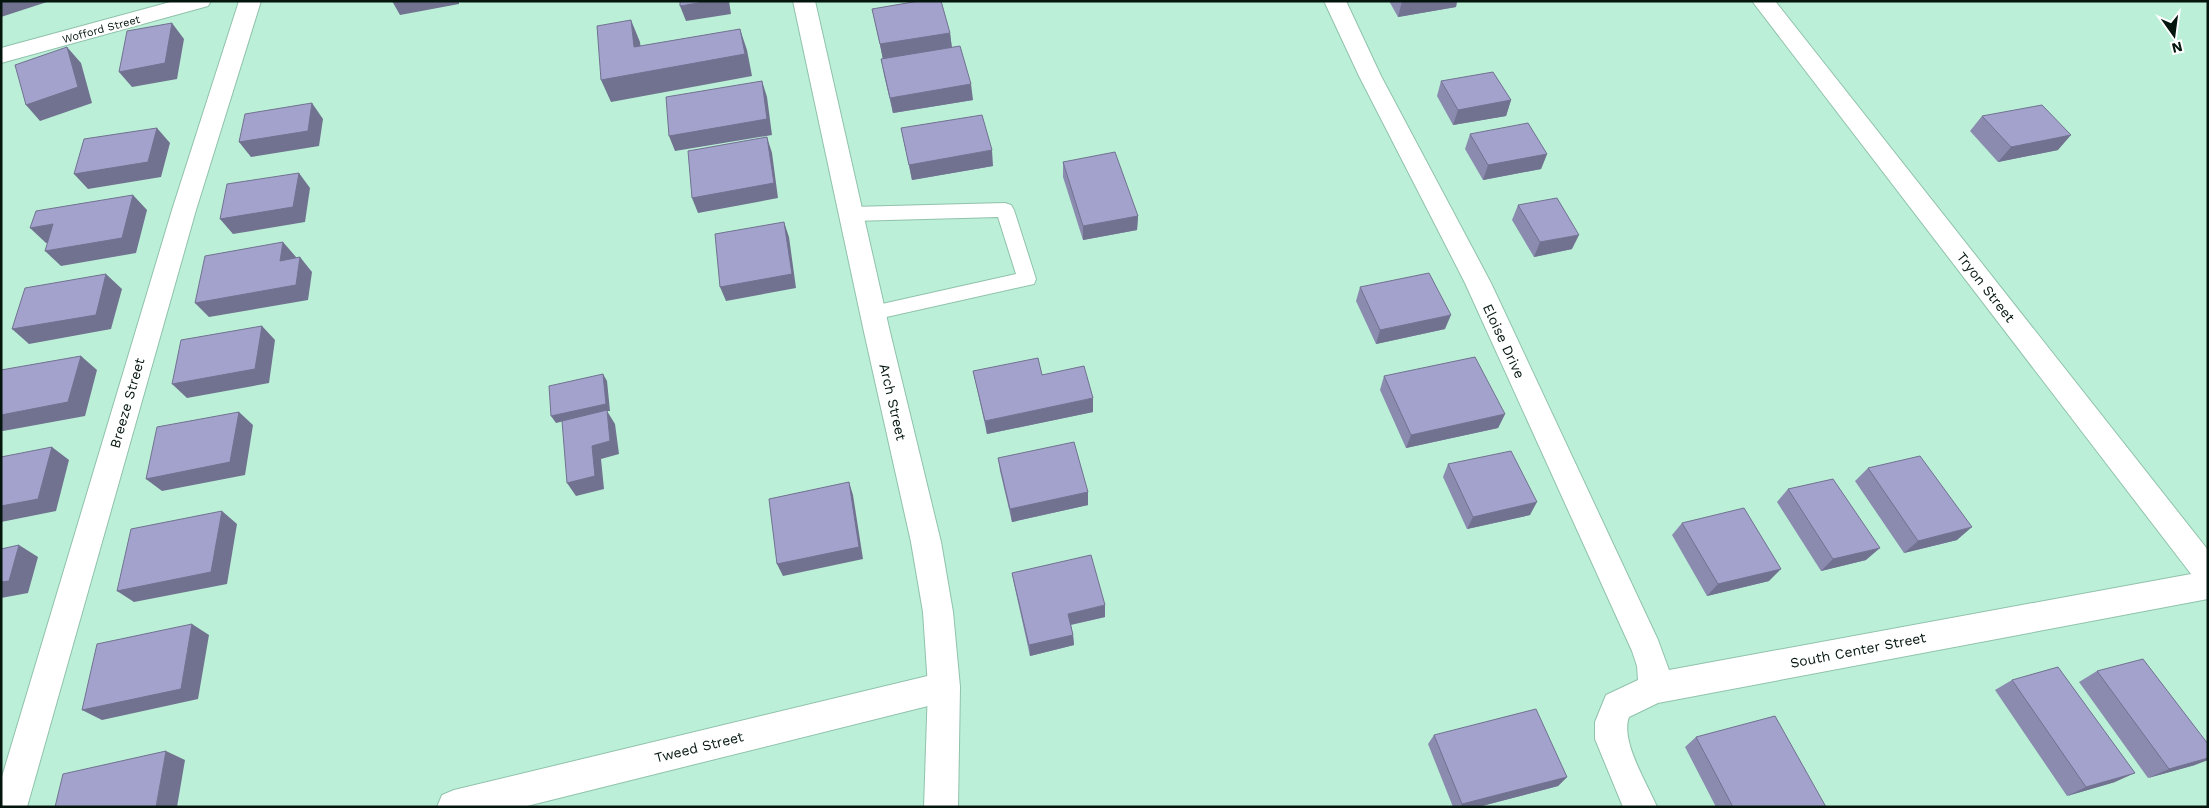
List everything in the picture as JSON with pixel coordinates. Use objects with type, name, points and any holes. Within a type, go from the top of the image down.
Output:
[{"type":"street","name":"Wofford Street","points":[[1,56],[200,1]]},
{"type":"street","name":"Breeze Street","points":[[10,807],[184,210],[250,1]]},
{"type":"street","name":"Arch Street","points":[[804,1],[926,542],[938,612],[944,687],[940,807]]},
{"type":"street","name":"Eloise Drive","points":[[1335,1],[1370,76],[1478,283],[1647,650],[1653,666],[1654,688]]},
{"type":"street","name":"Tryon Street","points":[[1763,1],[2208,573]]},
{"type":"street","name":"South Center Street","points":[[1640,807],[1611,739],[1611,722],[1617,706],[1654,688],[2208,585]]},
{"type":"street","name":"Tweed Street","points":[[454,807],[944,687]]},
{"type":"lane","points":[[852,214],[1005,210],[1027,279],[873,313]]},
{"type":"building","points":[[680,1],[709,1],[680,6]]},
{"type":"building","points":[[919,1],[941,1],[950,33],[880,44],[872,9]]},
{"type":"building","points":[[631,20],[634,47],[740,29],[745,54],[601,80],[597,26]]},
{"type":"building","points":[[172,23],[165,63],[119,72],[127,31]]},
{"type":"building","points":[[960,46],[971,84],[890,98],[881,59]]},
{"type":"building","points":[[67,47],[78,87],[26,105],[15,65]]},
{"type":"building","points":[[1493,72],[1511,100],[1458,110],[1441,81]]},
{"type":"building","points":[[762,81],[767,119],[669,136],[666,97]]},
{"type":"building","points":[[312,103],[308,131],[239,142],[245,114]]},
{"type":"building","points":[[2042,105],[2071,135],[2011,147],[1982,116]]},
{"type":"building","points":[[982,115],[992,150],[909,165],[901,128]]},
{"type":"building","points":[[1528,123],[1547,154],[1488,165],[1470,134]]},
{"type":"building","points":[[157,128],[148,162],[74,174],[84,139]]},
{"type":"building","points":[[767,137],[774,183],[692,198],[688,151]]},
{"type":"building","points":[[1115,152],[1138,216],[1083,226],[1063,162]]},
{"type":"building","points":[[299,173],[293,207],[220,219],[227,184]]},
{"type":"building","points":[[133,195],[122,238],[45,251],[53,224],[30,228],[36,211]]},
{"type":"building","points":[[1557,198],[1579,235],[1540,242],[1518,205]]},
{"type":"building","points":[[784,222],[792,274],[720,287],[715,234]]},
{"type":"building","points":[[283,242],[280,261],[300,257],[296,285],[195,303],[205,256]]},
{"type":"building","points":[[1429,273],[1451,315],[1380,330],[1360,287]]},
{"type":"building","points":[[106,274],[96,315],[12,329],[25,288]]},
{"type":"building","points":[[262,326],[255,369],[172,384],[181,340]]},
{"type":"building","points":[[81,356],[68,402],[1,415],[1,370]]},
{"type":"building","points":[[1475,357],[1505,414],[1411,435],[1384,376]]},
{"type":"building","points":[[1038,358],[1042,375],[1084,366],[1093,398],[985,421],[973,371]]},
{"type":"building","points":[[603,374],[606,404],[551,416],[549,386]]},
{"type":"building","points":[[607,410],[610,441],[592,446],[595,476],[567,483],[562,421]]},
{"type":"building","points":[[239,412],[230,462],[146,479],[157,427]]},
{"type":"building","points":[[1074,442],[1088,492],[1010,509],[998,458]]},
{"type":"building","points":[[52,447],[38,499],[1,506],[1,457]]},
{"type":"building","points":[[1511,451],[1537,502],[1473,517],[1448,464]]},
{"type":"building","points":[[1920,456],[1972,527],[1918,541],[1868,468]]},
{"type":"building","points":[[1833,479],[1880,548],[1833,559],[1788,489]]},
{"type":"building","points":[[849,482],[859,547],[777,564],[769,499]]},
{"type":"building","points":[[1744,508],[1781,569],[1718,584],[1682,523]]},
{"type":"building","points":[[222,511],[211,572],[117,591],[131,529]]},
{"type":"building","points":[[19,545],[9,581],[1,582],[1,549]]},
{"type":"building","points":[[1091,555],[1105,605],[1068,614],[1073,635],[1029,645],[1012,573]]},
{"type":"building","points":[[192,624],[181,689],[82,710],[97,644]]},
{"type":"building","points":[[2143,659],[2208,744],[2208,758],[2169,769],[2097,671]]},
{"type":"building","points":[[2058,667],[2135,773],[2086,787],[2012,680]]},
{"type":"building","points":[[1536,709],[1567,777],[1462,804],[1434,735]]},
{"type":"building","points":[[1775,716],[1826,807],[1733,807],[1696,737]]},
{"type":"building","points":[[166,751],[156,807],[55,807],[63,774]]}]
